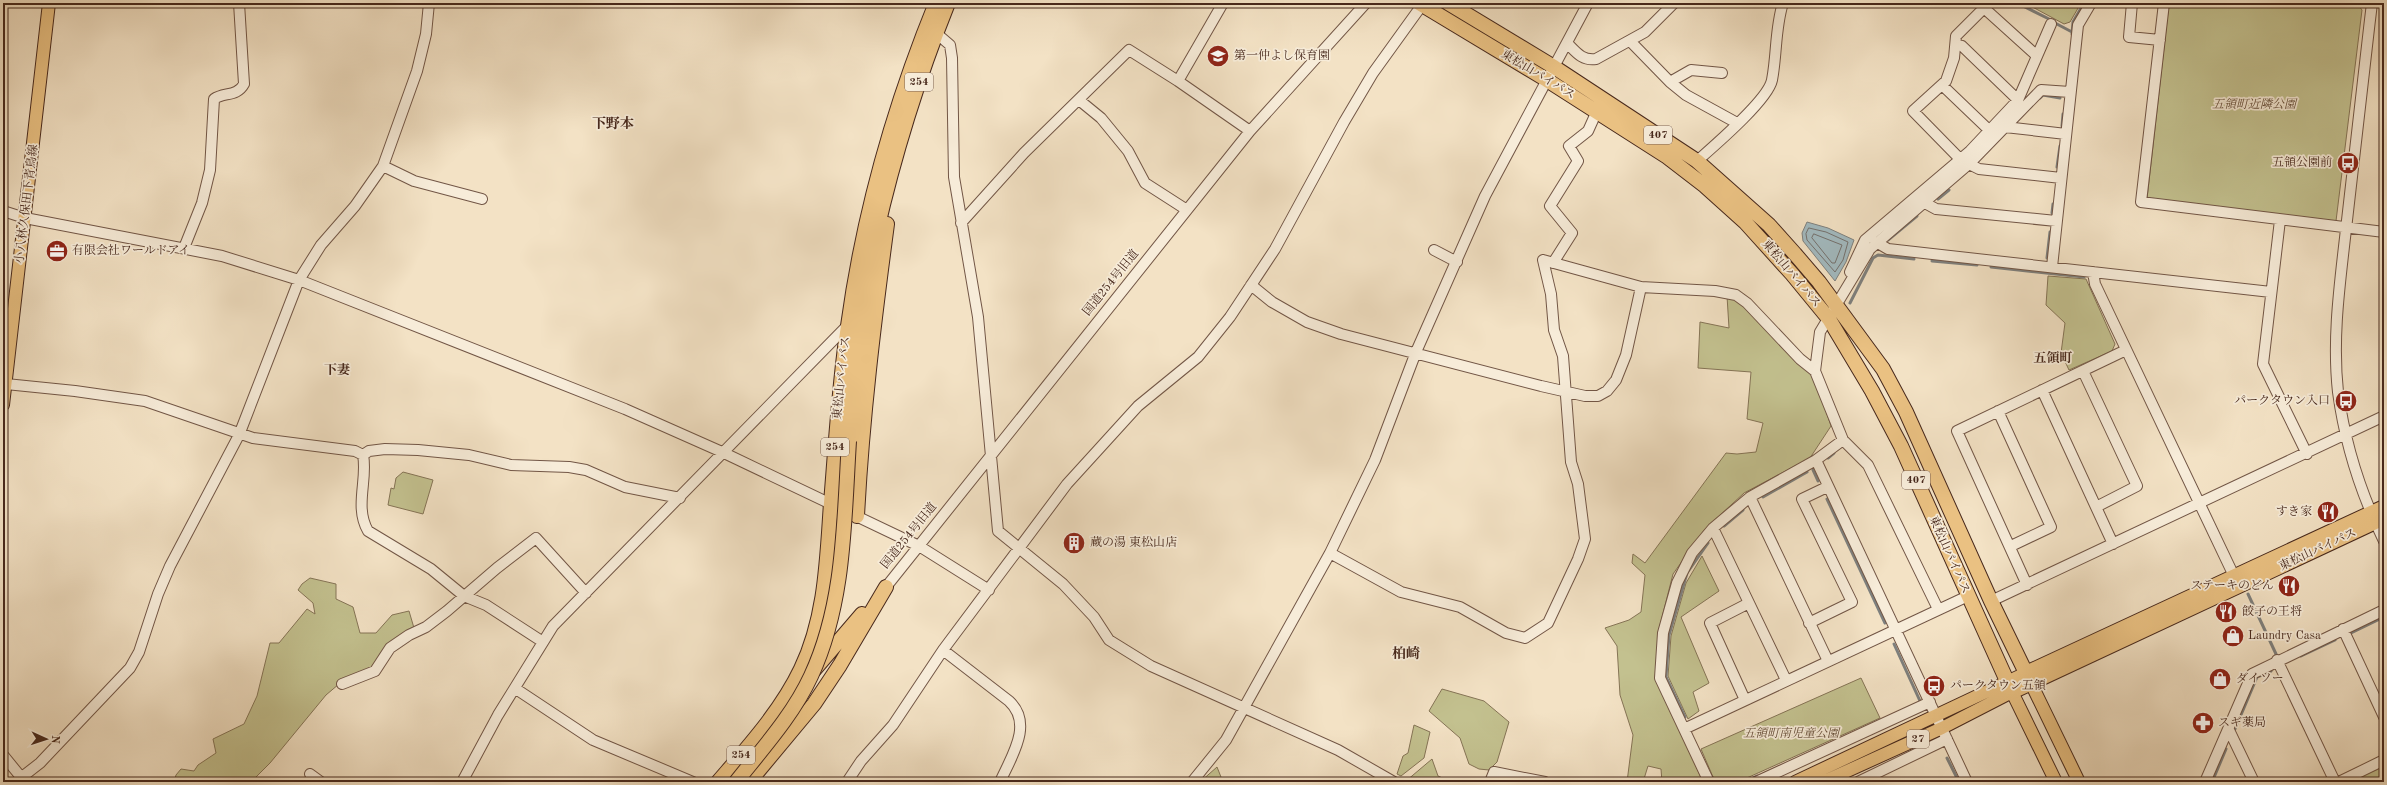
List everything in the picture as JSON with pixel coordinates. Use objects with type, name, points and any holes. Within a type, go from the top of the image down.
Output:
[{"type":"highway","name":"東松山バイパス","points":[[718,782],[763,728],[797,676],[810,647],[823,596],[839,403],[848,325],[866,222],[908,76],[936,3]]},
{"type":"highway","name":"東松山バイパス","points":[[736,782],[794,706],[811,676],[824,644],[835,602],[840,562],[849,441],[867,281],[876,234],[904,127],[936,32],[948,3]]},
{"type":"highway","name":"東松山バイパス","points":[[1448,3],[1554,67],[1697,161],[1768,225],[1819,282],[1883,369],[1906,412],[1991,601],[2029,678]]},
{"type":"highway","name":"東松山バイパス","points":[[1420,4],[1597,111],[1671,160],[1725,204],[1762,239],[1829,319],[1872,391],[1901,446],[2009,687],[2377,518],[2384,507]]},
{"type":"highway","points":[[857,516],[861,435],[869,361],[895,162]]},
{"type":"highway","name":"東松山バイパス","points":[[2029,678],[2234,576],[2377,518]]},
{"type":"highway","points":[[763,728],[886,587]]},
{"type":"highway","points":[[750,782],[819,697],[840,665],[886,587]]},
{"type":"highway","points":[[802,684],[813,684],[818,690],[819,697]]},
{"type":"main road","name":"小八林久保田下青鳥線","points":[[3,405],[50,3]]},
{"type":"main road","points":[[2029,678],[2078,782]]},
{"type":"main road","points":[[2009,687],[2056,782]]},
{"type":"main road","name":"東松山バイパス","points":[[1795,782],[1936,715],[2009,687]]},
{"type":"main road","name":"東松山バイパス","points":[[1823,782],[1942,728],[2009,687]]},
{"type":"street","points":[[184,248],[202,203],[210,170],[214,99],[219,96],[232,94],[241,90],[244,84],[239,3]]},
{"type":"street","points":[[3,755],[24,780],[130,668],[139,652],[158,594],[167,573],[240,435],[299,280],[321,245],[355,206],[383,166],[417,71],[426,34],[429,3]]},
{"type":"street","points":[[1178,81],[1223,3]]},
{"type":"street","name":"国道254号旧道","points":[[886,587],[1250,131],[1366,3]]},
{"type":"street","points":[[1192,782],[1226,740],[1330,553],[1375,460],[1416,352],[1485,196],[1588,3]]},
{"type":"street","points":[[1567,43],[1583,58],[1589,60],[1596,59],[1631,42],[1645,32],[1674,3]]},
{"type":"street","points":[[1697,161],[1737,124],[1767,90],[1772,80],[1776,38],[1783,3]]},
{"type":"street","points":[[2052,267],[2078,25],[2091,3]]},
{"type":"street","points":[[2132,3],[2129,37],[2160,40]]},
{"type":"street","points":[[2164,3],[2141,202],[2384,232]]},
{"type":"street","points":[[2372,3],[2346,228],[2336,331],[2337,377],[2346,434],[2384,541]]},
{"type":"street","points":[[847,782],[861,761],[893,725],[943,650],[1067,484],[1138,406],[1198,356],[1230,317],[1275,249],[1344,122],[1373,73],[1420,4]]},
{"type":"street","points":[[2036,55],[1985,5],[1956,36],[1954,58],[1943,86],[1929,95],[1913,111],[1964,162],[1979,170],[2061,178]]},
{"type":"street","points":[[1815,371],[1820,332],[1836,305],[1848,290],[1870,249],[1876,242],[1925,203],[1964,162],[2018,100],[2036,55],[2051,24]]},
{"type":"street","points":[[936,32],[950,45],[952,58],[952,148],[961,223],[978,317],[992,453],[998,531],[1063,584],[1094,616],[1110,640],[1151,666],[1338,750],[1394,782]]},
{"type":"street","points":[[1631,42],[1670,82],[1686,95],[1737,124]]},
{"type":"street","points":[[1956,44],[1962,46],[2018,100]]},
{"type":"street","points":[[961,223],[1024,153],[1129,50],[1178,81],[1250,131]]},
{"type":"street","points":[[1670,82],[1691,70],[1722,73]]},
{"type":"street","points":[[1943,86],[1990,131]]},
{"type":"street","points":[[2022,88],[2070,92]]},
{"type":"street","points":[[1848,290],[1846,281],[1865,240],[1964,162],[2005,127],[2041,90]]},
{"type":"street","points":[[1079,100],[1101,118],[1128,151],[1145,183],[1186,210]]},
{"type":"street","points":[[1553,263],[1572,233],[1550,206],[1578,161],[1569,146],[1588,131],[1597,111]]},
{"type":"street","points":[[2005,127],[2066,134]]},
{"type":"street","points":[[383,166],[414,181],[482,199]]},
{"type":"street","points":[[1925,203],[1936,210],[2056,221]]},
{"type":"street","points":[[3,211],[25,218],[244,261],[299,280],[625,409],[722,452],[919,546],[989,590]]},
{"type":"street","points":[[2280,220],[2263,364],[2307,454]]},
{"type":"street","points":[[1876,242],[1888,249],[2271,292]]},
{"type":"street","points":[[1434,250],[1457,262]]},
{"type":"street","points":[[1330,553],[1401,592],[1460,607],[1506,633],[1525,638],[1548,623],[1578,559],[1585,539],[1579,490],[1571,462],[1563,356],[1554,330],[1551,294],[1543,260],[1641,287],[1715,291],[1736,295],[1747,303],[1800,359],[1815,371],[1843,440],[1868,465],[1938,609]]},
{"type":"street","points":[[2093,272],[2095,284],[2234,576]]},
{"type":"street","points":[[1251,285],[1272,302],[1307,322],[1341,334],[1416,352],[1449,363],[1566,392],[1598,396],[1607,391],[1616,380],[1626,355],[1641,287]]},
{"type":"street","points":[[462,782],[553,626],[848,325]]},
{"type":"street","points":[[2027,585],[2011,546],[1957,431],[2126,350]]},
{"type":"street","points":[[2083,371],[2137,486],[2096,507]]},
{"type":"street","points":[[6,384],[75,391],[145,401],[240,435],[355,451],[363,455]]},
{"type":"street","points":[[2042,390],[2113,544]]},
{"type":"street","points":[[1998,411],[2051,527],[2011,546]]},
{"type":"street","points":[[1991,601],[2307,454],[2384,416]]},
{"type":"street","points":[[1709,782],[1660,678],[1663,633],[1677,583],[1692,554],[1713,528],[1750,497],[1816,460],[1843,440]]},
{"type":"street","points":[[363,455],[369,451],[395,448],[470,455],[511,465],[569,466],[586,470],[625,487],[680,498]]},
{"type":"street","points":[[363,455],[365,464],[362,502],[364,520],[368,531],[431,569],[464,596],[486,605],[543,642]]},
{"type":"street","points":[[1816,460],[1967,782]]},
{"type":"street","points":[[1809,623],[1852,602],[1802,499],[1827,486]]},
{"type":"street","points":[[1750,497],[1828,661]]},
{"type":"street","points":[[1713,528],[1786,680]]},
{"type":"street","points":[[342,684],[375,671],[390,648],[408,635],[426,627],[536,538],[586,593]]},
{"type":"street","points":[[1684,729],[1968,596]]},
{"type":"street","points":[[1745,700],[1710,623],[1750,603]]},
{"type":"street","points":[[2205,782],[2229,730],[2252,674],[2277,660],[2343,628],[2384,610]]},
{"type":"street","points":[[2343,628],[2384,717]]},
{"type":"street","points":[[943,650],[1016,707],[1020,717],[1021,734],[1000,782]]},
{"type":"street","points":[[2277,660],[2335,782]]},
{"type":"street","points":[[516,689],[593,740],[693,782]]},
{"type":"street","points":[[1756,782],[1930,702]]},
{"type":"street","points":[[2229,730],[2254,782]]},
{"type":"street","points":[[1858,782],[1947,739]]},
{"type":"street","points":[[2339,782],[2384,760]]},
{"type":"street","points":[[1490,782],[1494,772],[1545,782]]},
{"type":"street","points":[[310,774],[321,782]]},
{"type":"green space","points":[[2025,3],[2081,3],[2070,22],[2064,24]]},
{"type":"green space","name":"五領町近隣公園","points":[[2169,3],[2334,3],[2359,6],[2362,10],[2336,221],[2147,199]]},
{"type":"green space","points":[[2048,276],[2086,279],[2115,344],[2112,351],[2069,370],[2061,353],[2065,323],[2046,305]]},
{"type":"green space","points":[[1727,296],[1735,297],[1814,375],[1831,426],[1810,458],[1744,493],[1705,529],[1673,574],[1658,633],[1656,675],[1703,782],[1662,782],[1661,769],[1648,766],[1643,782],[1627,782],[1633,735],[1620,695],[1617,646],[1605,628],[1629,620],[1641,612],[1645,575],[1632,563],[1633,554],[1645,563],[1726,453],[1737,454],[1756,452],[1763,423],[1747,419],[1751,372],[1698,368],[1700,322],[1729,328]]},
{"type":"green space","points":[[403,472],[433,480],[423,514],[388,505],[391,488],[394,489],[396,478]]},
{"type":"green space","points":[[1702,556],[1719,591],[1681,617],[1709,683],[1693,692],[1699,711],[1688,719],[1668,676],[1671,636],[1686,583]]},
{"type":"green space","points":[[310,578],[336,584],[336,599],[353,607],[360,633],[376,633],[392,615],[409,611],[414,628],[371,668],[339,684],[326,695],[270,763],[251,782],[174,782],[176,775],[181,769],[194,771],[198,765],[216,753],[213,739],[244,724],[257,696],[270,643],[279,643],[307,609],[315,614],[313,603],[298,590],[302,584]]},
{"type":"green space","name":"五領町南児童公園","points":[[1861,678],[1880,718],[1738,782],[1724,782],[1713,777],[1701,749]]},
{"type":"green space","points":[[1442,689],[1484,701],[1509,722],[1497,762],[1489,770],[1479,769],[1469,764],[1460,738],[1429,711]]},
{"type":"green space","points":[[1414,725],[1430,732],[1424,758],[1401,776],[1397,774],[1403,756],[1408,753]]},
{"type":"green space","points":[[1432,759],[1438,776],[1447,780],[1446,782],[1406,781]]},
{"type":"green space","points":[[2384,764],[2384,782],[2345,782]]},
{"type":"green space","points":[[1217,767],[1223,782],[1200,782]]},
{"type":"water","points":[[1807,222],[1828,228],[1854,240],[1846,262],[1835,281],[1803,241],[1802,233]]},
{"type":"waterway","points":[[2017,3],[2049,19]]},
{"type":"waterway","points":[[2072,34],[2073,22],[2084,3]]},
{"type":"waterway","points":[[2055,23],[2072,32]]},
{"type":"waterway","points":[[2040,98],[2043,95],[2060,98]]},
{"type":"waterway","points":[[2062,126],[2063,114]]},
{"type":"waterway","points":[[2057,167],[2060,146]]},
{"type":"waterway","points":[[1938,199],[1949,190]]},
{"type":"waterway","points":[[2052,213],[2053,204]]},
{"type":"waterway","points":[[1888,240],[1917,216]]},
{"type":"waterway","points":[[2047,258],[2050,232]]},
{"type":"waterway","points":[[1850,303],[1873,258],[1878,255],[1914,259]]},
{"type":"waterway","points":[[1932,261],[1977,265]]},
{"type":"waterway","points":[[1991,267],[2084,277]]},
{"type":"waterway","points":[[1828,458],[1834,453]]},
{"type":"waterway","points":[[1813,470],[1818,481]]},
{"type":"waterway","points":[[1763,497],[1807,472]]},
{"type":"waterway","points":[[1827,499],[1885,623]]},
{"type":"waterway","points":[[1724,526],[1743,510]]},
{"type":"waterway","points":[[1685,717],[1666,677],[1669,635],[1687,573],[1708,543]]},
{"type":"waterway","points":[[2248,594],[2276,654]]},
{"type":"waterway","points":[[2351,633],[2384,617]]},
{"type":"waterway","points":[[2301,656],[2335,640]]},
{"type":"waterway","points":[[1894,644],[1920,701]]},
{"type":"waterway","points":[[2235,729],[2257,677],[2271,671]]},
{"type":"waterway","points":[[2212,782],[2226,749]]},
{"type":"waterway","points":[[1947,758],[1959,782]]},
{"type":"waterway","points":[[1744,782],[1757,776]]},
{"type":"waterway","points":[[1714,780],[1720,782]]},
{"type":"place","name":"第一仲よし保育園","points":[[1218,56]]},
{"type":"place","name":"五領公園前","points":[[2348,163]]},
{"type":"place","name":"有限会社ワールドアイ","points":[[57,251]]},
{"type":"place","name":"パークタウン入口","points":[[2346,401]]},
{"type":"place","name":"すき家","points":[[2328,512]]},
{"type":"place","name":"蔵の湯 東松山店","points":[[1074,543]]},
{"type":"place","name":"ステーキのどん","points":[[2289,586]]},
{"type":"place","name":"餃子の王将","points":[[2226,612]]},
{"type":"place","name":"Laundry Casa","points":[[2233,636]]},
{"type":"place","name":"ダイソー","points":[[2220,679]]},
{"type":"place","name":"パークタウン五領","points":[[1934,686]]},
{"type":"place","name":"スギ薬局","points":[[2203,723]]},
{"type":"district","name":"下野本","points":[[613,124]]},
{"type":"district","name":"五領町","points":[[2053,358]]},
{"type":"district","name":"下妻","points":[[337,370]]},
{"type":"district","name":"柏崎","points":[[1406,654]]}]
